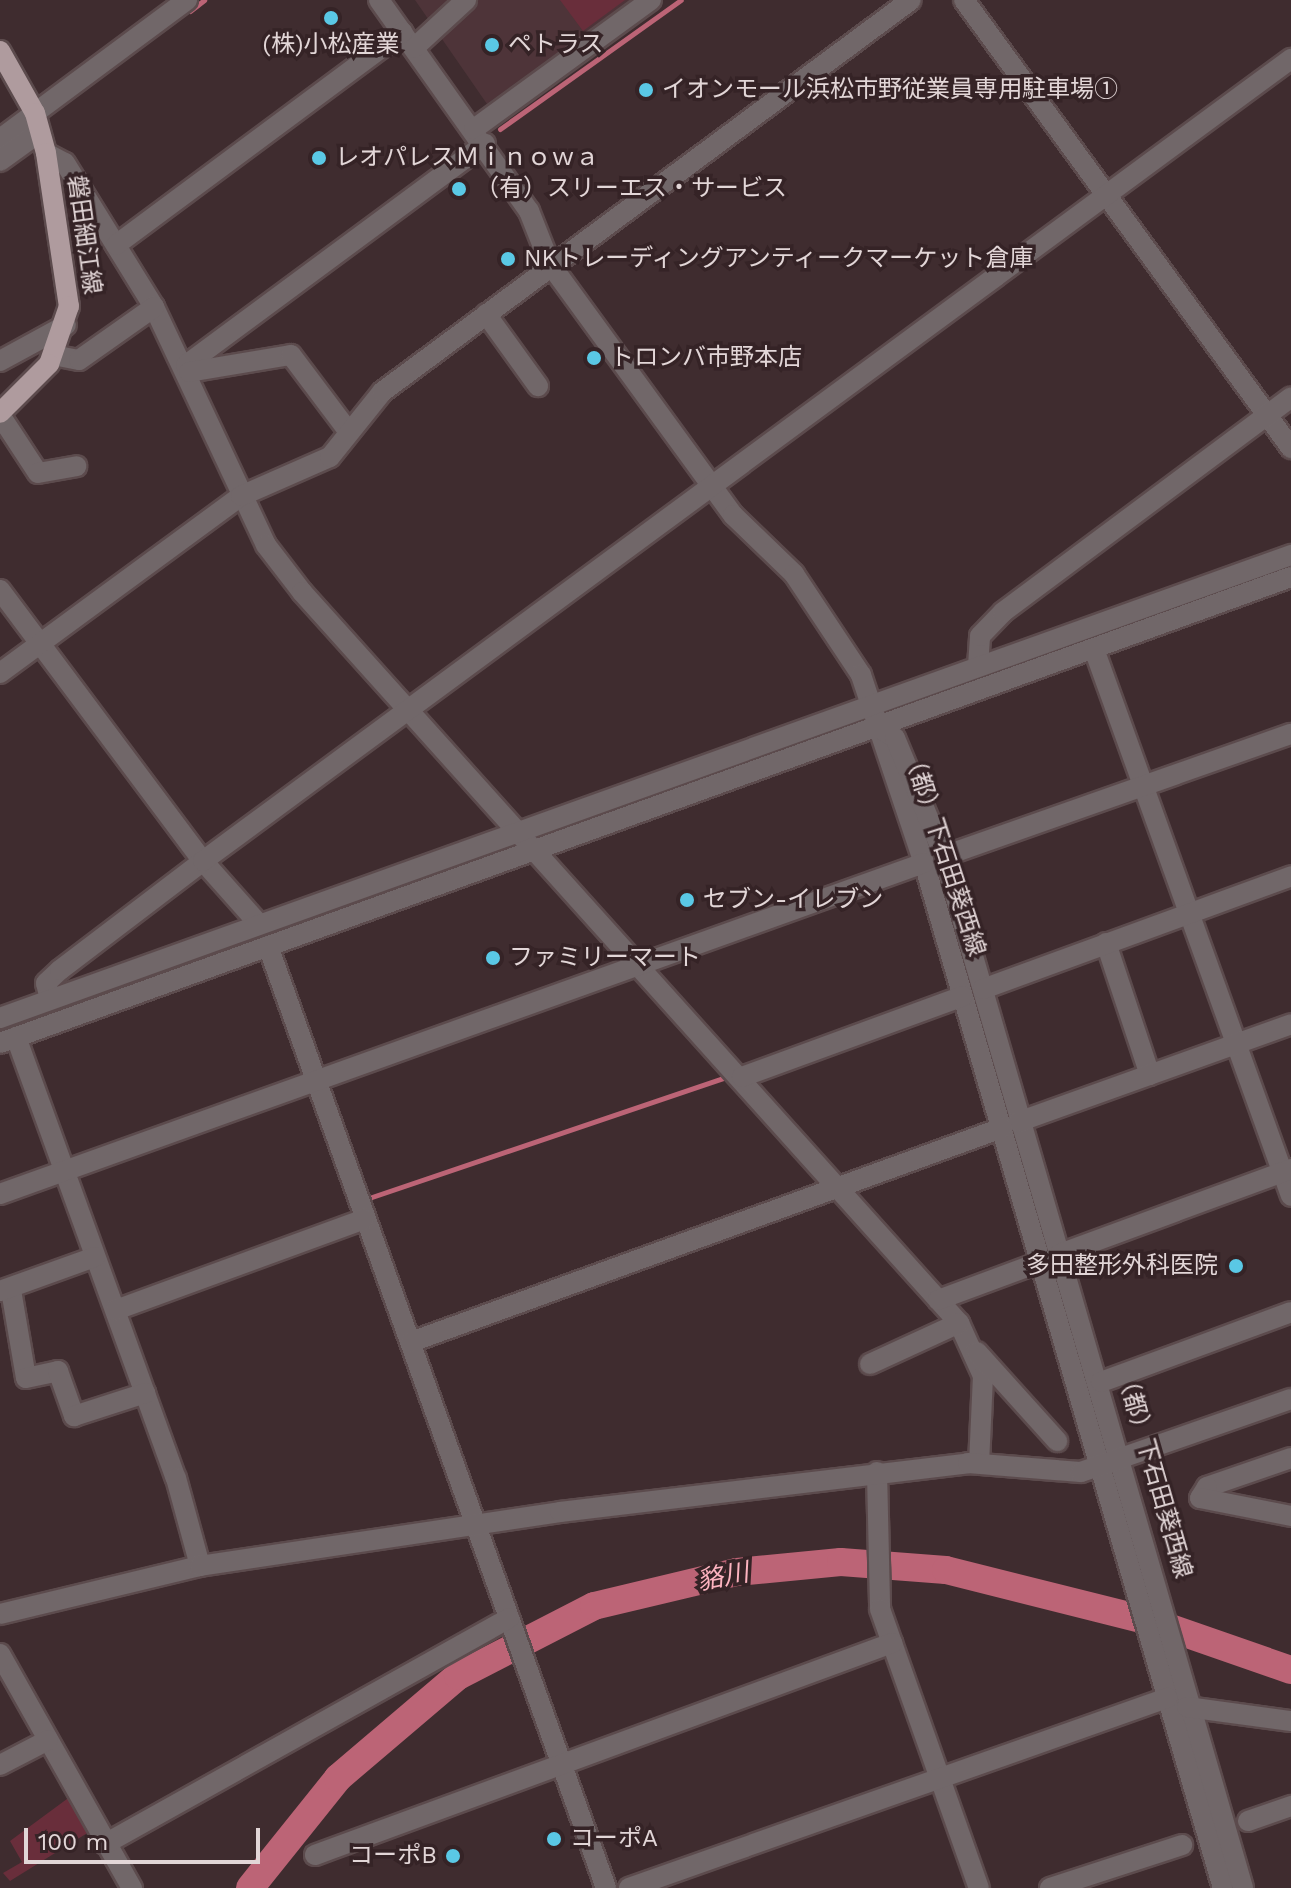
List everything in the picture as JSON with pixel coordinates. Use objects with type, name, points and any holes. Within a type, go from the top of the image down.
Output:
[{"type":"main road","name":"磐田細江線","points":[[0,51],[38,123],[46,153],[65,245],[66,325],[53,355],[0,414]]},
{"type":"street","points":[[0,161],[38,123],[187,0]]},
{"type":"street","points":[[379,0],[479,136],[537,226],[550,264],[711,486],[794,574],[861,675],[880,729]]},
{"type":"street","points":[[116,245],[466,0]]},
{"type":"street","points":[[188,368],[651,0]]},
{"type":"street","points":[[0,673],[241,496],[330,457],[382,392],[550,264],[911,0]]},
{"type":"street","points":[[964,0],[1291,448]]},
{"type":"street","points":[[50,999],[46,983],[60,970],[203,861],[1291,59]]},
{"type":"street","points":[[0,139],[38,123]]},
{"type":"street","points":[[46,153],[65,163],[154,307],[188,368],[241,496],[293,580],[534,851],[742,1077],[959,1323],[974,1350],[1057,1441]]},
{"type":"street","points":[[53,355],[79,360],[154,307]]},
{"type":"street","points":[[486,314],[538,386]]},
{"type":"street","points":[[0,361],[66,325]]},
{"type":"street","points":[[188,368],[291,355],[349,432]]},
{"type":"street","points":[[978,666],[980,636],[1003,612],[1291,397]]},
{"type":"street","points":[[0,414],[38,473],[76,466]]},
{"type":"street","points":[[0,1018],[1291,555]]},
{"type":"street","points":[[200,1566],[116,1310],[65,1175],[8,1040],[880,729],[1291,577]]},
{"type":"street","points":[[0,590],[203,861],[258,923]]},
{"type":"street","points":[[1094,649],[1236,1044],[1287,1171],[1291,1196]]},
{"type":"street","name":"（都）下石田葵西線","points":[[880,729],[895,738],[944,856],[983,989],[1040,1262],[1223,1888]]},
{"type":"street","name":"（都）下石田葵西線","points":[[880,729],[963,996],[1060,1254],[1101,1382],[1181,1666],[1187,1707],[1243,1888]]},
{"type":"street","points":[[944,856],[1291,734]]},
{"type":"street","points":[[0,1194],[65,1175],[924,863]]},
{"type":"street","points":[[983,989],[1291,876]]},
{"type":"street","points":[[1106,943],[1150,1075]]},
{"type":"street","points":[[268,946],[606,1888]]},
{"type":"street","points":[[742,1077],[963,996]]},
{"type":"street","points":[[411,1342],[1291,1024]]},
{"type":"street","points":[[1060,1254],[1287,1171]]},
{"type":"street","points":[[116,1310],[364,1219]]},
{"type":"street","points":[[95,1257],[5,1290],[26,1378],[58,1371],[74,1416],[145,1393]]},
{"type":"street","points":[[938,1300],[1040,1262]]},
{"type":"street","points":[[1101,1382],[1291,1312]]},
{"type":"street","points":[[870,1364],[959,1323]]},
{"type":"street","points":[[974,1350],[985,1398],[979,1463]]},
{"type":"street","points":[[0,1614],[200,1566],[877,1472],[979,1463],[1068,1473],[1100,1468],[1291,1399]]},
{"type":"street","points":[[1289,1522],[1200,1498],[1207,1487],[1291,1458]]},
{"type":"street","points":[[877,1472],[878,1545],[874,1581],[892,1643],[979,1888]]},
{"type":"street","points":[[105,1844],[510,1622]]},
{"type":"street","points":[[315,1855],[892,1643]]},
{"type":"street","points":[[0,1654],[132,1888]]},
{"type":"street","points":[[637,1887],[938,1775],[1167,1698]]},
{"type":"street","points":[[1187,1707],[1291,1721]]},
{"type":"street","points":[[0,1765],[48,1740]]},
{"type":"street","points":[[1248,1821],[1291,1806]]},
{"type":"street","points":[[1050,1888],[1182,1845]]},
{"type":"shaded area","points":[[415,0],[630,0],[487,104]]},
{"type":"shaded area","points":[[560,0],[625,0],[583,31]]},
{"type":"shaded area","points":[[71,1796],[89,1832],[10,1881],[3,1873],[22,1862],[10,1841]]},
{"type":"waterway","points":[[190,11],[204,0]]},
{"type":"waterway","points":[[500,129],[681,0]]},
{"type":"waterway","points":[[363,1200],[723,1078]]},
{"type":"waterway","name":"貉川","points":[[250,1888],[338,1778],[458,1676],[594,1606],[737,1572],[841,1562],[946,1570],[1153,1622],[1291,1670]]},
{"type":"place","name":"(株)小松産業","points":[[331,18]]},
{"type":"place","name":"ペトラス","points":[[492,45]]},
{"type":"place","name":"イオンモール浜松市野従業員専用駐車場①","points":[[646,90]]},
{"type":"place","name":"レオパレスＭｉｎｏｗａ","points":[[319,158]]},
{"type":"place","name":"（有）スリーエス・サービス","points":[[459,189]]},
{"type":"place","name":"NKトレーディングアンティークマーケット倉庫","points":[[508,259]]},
{"type":"place","name":"トロンバ市野本店","points":[[594,358]]},
{"type":"place","name":"セブン-イレブン","points":[[687,900]]},
{"type":"place","name":"ファミリーマート","points":[[493,958]]},
{"type":"place","name":"多田整形外科医院","points":[[1236,1266]]},
{"type":"place","name":"コーポA","points":[[554,1839]]},
{"type":"place","name":"コーポB","points":[[453,1856]]}]
